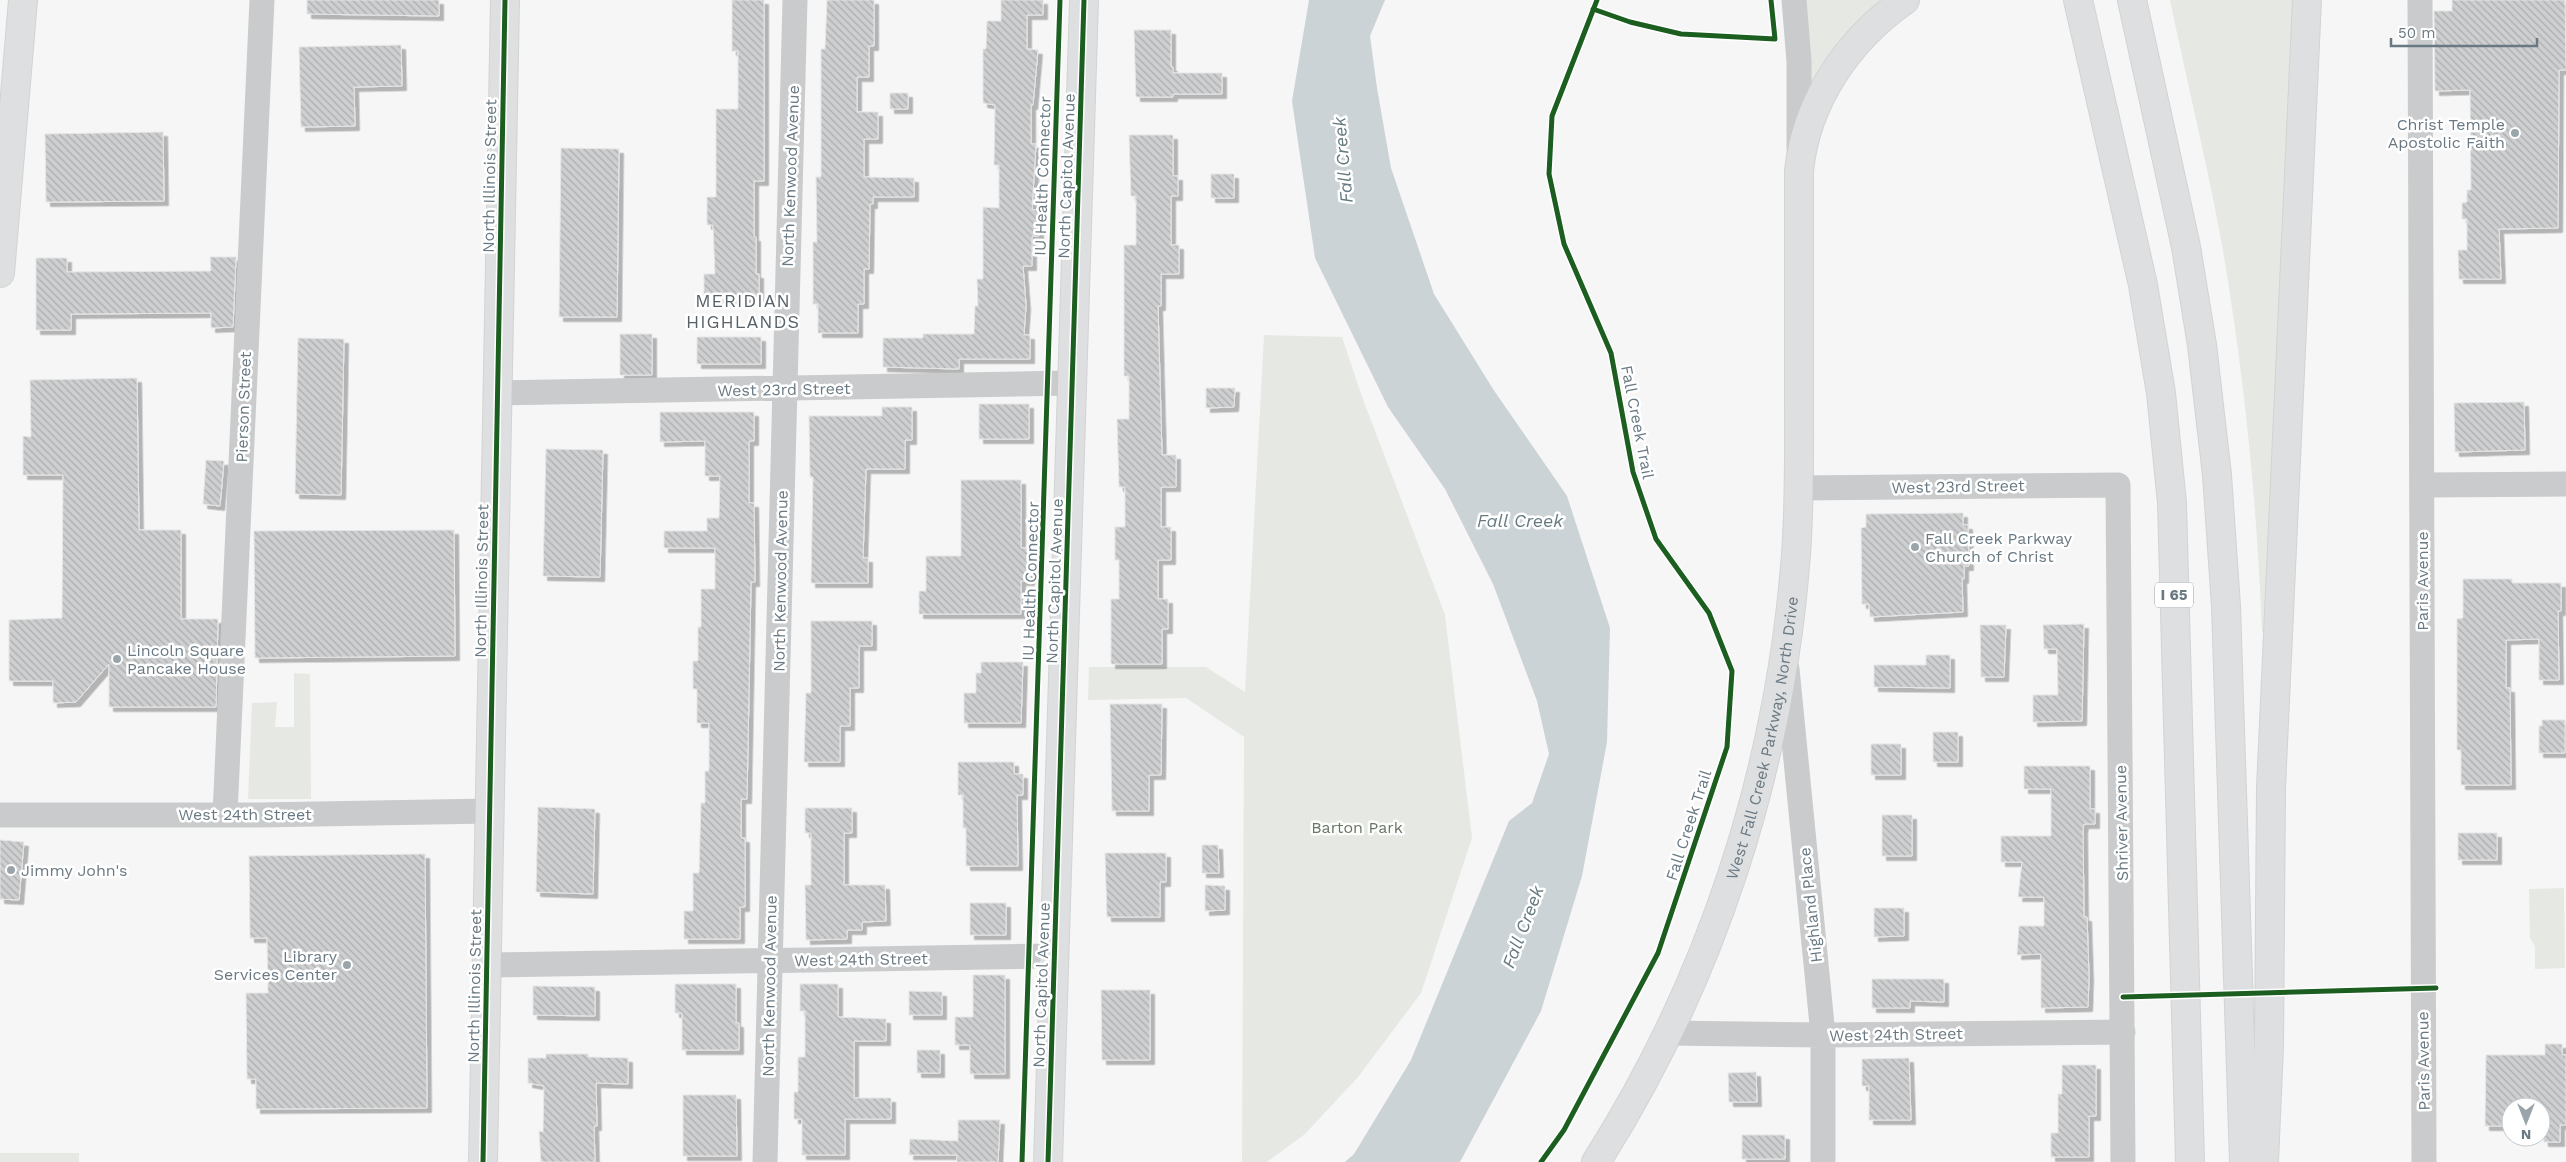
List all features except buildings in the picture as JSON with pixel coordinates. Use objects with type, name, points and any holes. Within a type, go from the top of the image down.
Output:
[{"type":"main road","points":[[0,273],[23,0]]},
{"type":"main road","name":"North Illinois Street","points":[[483,1162],[496,394],[505,0]]},
{"type":"main road","name":"North Capitol Avenue","points":[[1048,1162],[1084,0]]},
{"type":"main road","name":"West Fall Creek Parkway, North Drive","points":[[1596,1162],[1627,1111],[1669,1032],[1707,943],[1752,814],[1769,741],[1785,649],[1795,570],[1799,488],[1799,171],[1806,135],[1826,83],[1853,47],[1905,0]]},
{"type":"main road","name":"I 65","points":[[2078,0],[2143,285],[2161,394],[2172,504],[2190,1162]]},
{"type":"main road","points":[[2132,0],[2186,247],[2204,363],[2217,476],[2226,606],[2244,1162]]},
{"type":"main road","points":[[2264,1162],[2268,1046],[2271,788],[2307,0]]},
{"type":"street","name":"Pierson Street","points":[[225,814],[262,0]]},
{"type":"street","name":"North Kenwood Avenue","points":[[765,1162],[795,0]]},
{"type":"street","points":[[1794,0],[1799,61],[1799,171]]},
{"type":"street","name":"Paris Avenue","points":[[2420,0],[2424,1162]]},
{"type":"street","name":"West 23rd Street","points":[[496,394],[1072,383]]},
{"type":"street","points":[[2422,485],[2566,484]]},
{"type":"street","name":"West 23rd Street","points":[[1799,488],[2118,485]]},
{"type":"street","name":"Shriver Avenue","points":[[2118,485],[2123,1162]]},
{"type":"street","name":"Highland Place","points":[[1785,649],[1822,1035],[1823,1162]]},
{"type":"street","name":"West 24th Street","points":[[0,815],[490,811]]},
{"type":"street","name":"West 24th Street","points":[[487,965],[1055,956]]},
{"type":"street","name":"West 24th Street","points":[[1669,1032],[1822,1035],[2123,1032]]},
{"type":"green space","points":[[1805,0],[1889,0],[1808,92]]},
{"type":"green space","points":[[2170,0],[2300,0],[2267,632],[2262,632],[2253,486],[2243,389],[2230,293],[2210,184]]},
{"type":"green space","name":"Barton Park","points":[[1264,335],[1342,337],[1361,394],[1445,615],[1472,838],[1421,993],[1358,1077],[1305,1134],[1267,1162],[1242,1162],[1244,737],[1186,698],[1088,700],[1089,667],[1206,667],[1245,692]]},
{"type":"green space","points":[[294,673],[310,674],[311,799],[248,799],[252,703],[277,702],[275,727],[294,727]]},
{"type":"green space","points":[[2564,888],[2565,968],[2535,969],[2535,946],[2530,938],[2529,889]]},
{"type":"green space","points":[[0,1153],[79,1153],[79,1162],[0,1162]]},
{"type":"water","name":"Fall Creek","points":[[1309,0],[1385,0],[1370,36],[1377,88],[1391,168],[1434,294],[1493,389],[1567,496],[1610,628],[1607,742],[1582,876],[1541,1011],[1460,1162],[1345,1162],[1354,1154],[1411,1060],[1509,821],[1532,803],[1549,754],[1537,701],[1493,584],[1445,489],[1388,407],[1315,258],[1292,101]]},
{"type":"cycle path","points":[[483,1162],[505,0]]},
{"type":"cycle path","name":"IU Health Connector","points":[[1022,1162],[1060,0]]},
{"type":"cycle path","points":[[1048,1162],[1084,0]]},
{"type":"cycle path","name":"Fall Creek Trail","points":[[1541,1162],[1564,1130],[1658,953],[1727,747],[1732,671],[1709,613],[1656,539],[1633,472],[1611,353],[1564,244],[1549,174],[1552,116],[1597,0]]},
{"type":"cycle path","points":[[1593,9],[1630,22],[1681,34],[1775,39],[1771,0]]},
{"type":"cycle path","points":[[2123,997],[2436,988]]},
{"type":"place","name":"Christ Temple Apostolic Faith","points":[[2515,133]]},
{"type":"place","name":"Fall Creek Parkway Church of Christ","points":[[1915,547]]},
{"type":"place","name":"Lincoln Square Pancake House","points":[[117,659]]},
{"type":"place","name":"Jimmy John's","points":[[11,870]]},
{"type":"place","name":"Library Services Center","points":[[347,965]]},
{"type":"district","name":"MERIDIAN HIGHLANDS","points":[[743,311]]}]
